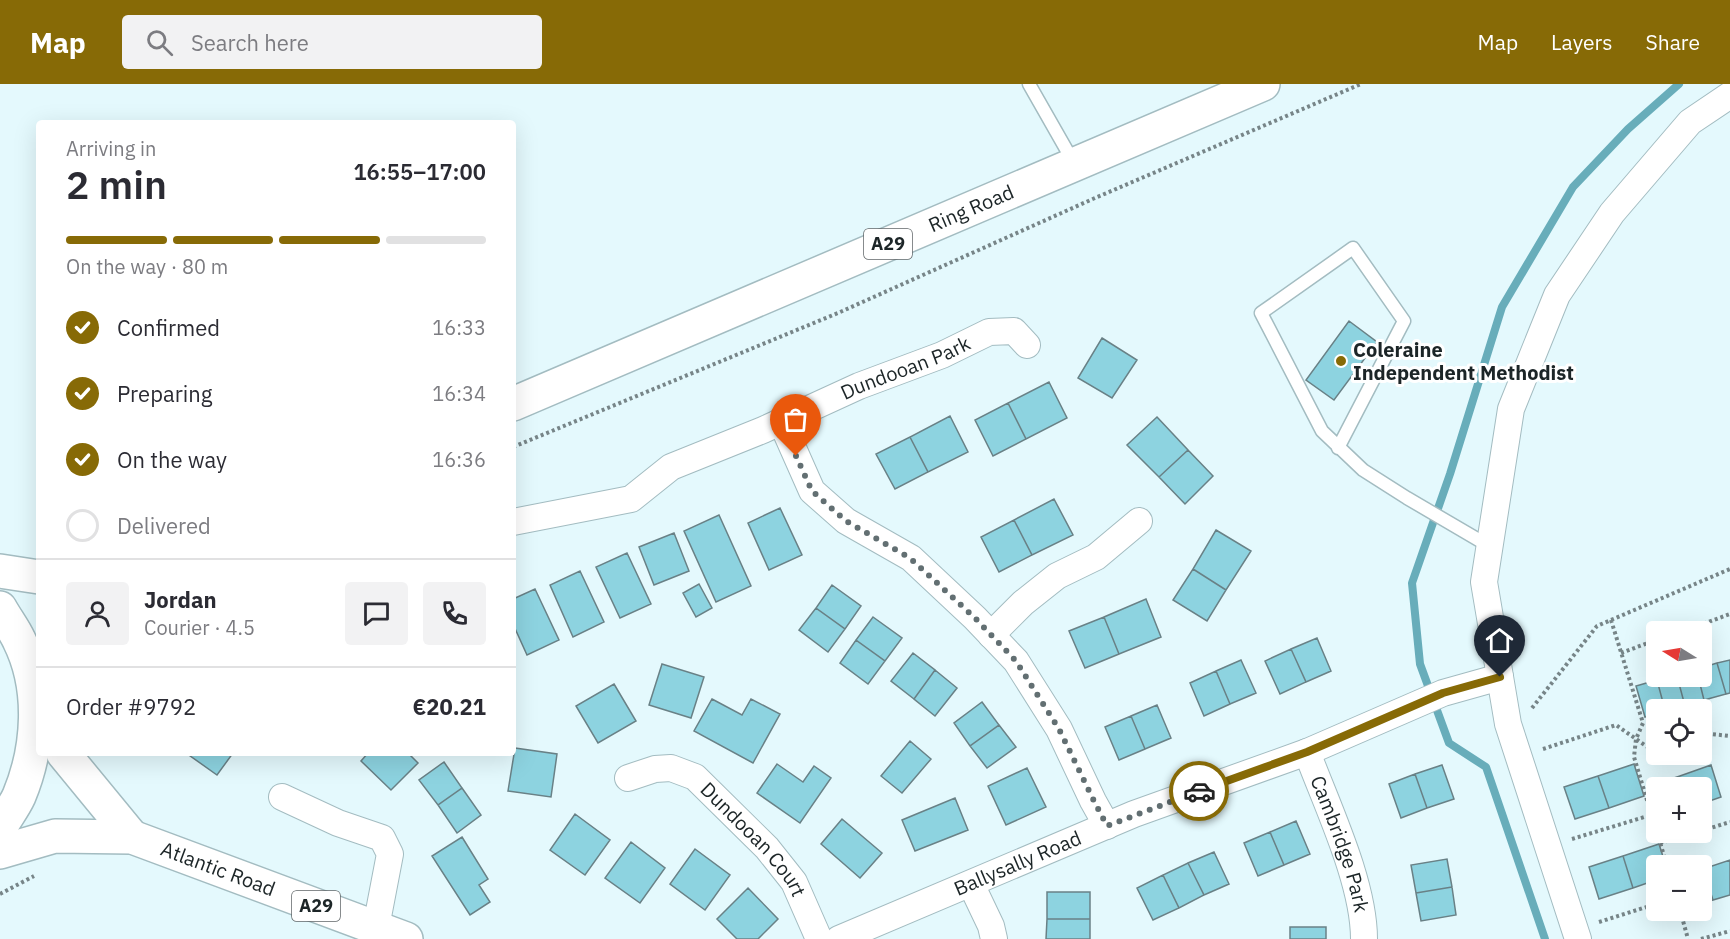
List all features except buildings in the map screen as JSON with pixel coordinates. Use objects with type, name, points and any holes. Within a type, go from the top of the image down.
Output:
[{"type":"main road","name":"Ring Road","points":[[516,403],[1263,84]]},
{"type":"main road","points":[[0,571],[36,577]]},
{"type":"main road","points":[[0,608],[20,641],[32,680],[36,703]]},
{"type":"main road","points":[[0,828],[18,798],[32,760],[36,719]]},
{"type":"main road","points":[[65,756],[132,837]]},
{"type":"main road","name":"Atlantic Road","points":[[0,852],[55,836],[132,837],[406,939]]},
{"type":"street","points":[[1589,935],[1508,724],[1484,582],[1511,409],[1557,295],[1612,213],[1690,122],[1730,95]]},
{"type":"street","name":"Dundooan Park","points":[[516,521],[631,499],[671,467],[859,386],[942,355],[988,332],[1014,331],[1027,345]]},
{"type":"street","points":[[781,421],[812,491],[846,521],[910,558],[1016,661],[1059,729],[1107,826]]},
{"type":"street","points":[[991,635],[1023,603],[1057,576],[1096,557],[1139,521]]},
{"type":"street","name":"Ballysally Road","points":[[839,939],[1107,826],[1307,752],[1436,696],[1500,677]]},
{"type":"street","name":"Cambridge Park","points":[[1307,752],[1351,871],[1364,926],[1364,939]]},
{"type":"street","name":"Dundooan Court","points":[[628,778],[655,769],[671,768],[695,777],[767,848],[794,882],[819,939]]},
{"type":"street","points":[[282,797],[338,823],[382,838],[390,854],[376,927]]},
{"type":"street","points":[[971,884],[991,926],[994,939]]},
{"type":"lane","points":[[1029,84],[1075,164]]},
{"type":"lane","points":[[1338,448],[1404,321],[1353,248],[1261,313],[1322,431],[1338,448],[1363,470],[1489,546]]},
{"type":"path","points":[[516,446],[838,313],[1095,198],[1361,84]]},
{"type":"path","points":[[1526,715],[1597,626],[1730,569]]},
{"type":"path","points":[[1711,621],[1730,614]]},
{"type":"path","points":[[1611,620],[1643,723],[1636,739],[1634,757],[1646,798]]},
{"type":"path","points":[[1621,653],[1646,644]]},
{"type":"path","points":[[1534,752],[1616,725],[1646,746]]},
{"type":"path","points":[[1712,734],[1730,736]]},
{"type":"path","points":[[1567,840],[1646,816]]},
{"type":"path","points":[[1712,828],[1730,822]]},
{"type":"path","points":[[1660,843],[1664,855]]},
{"type":"path","points":[[0,894],[40,873]]},
{"type":"path","points":[[1589,935],[1597,922],[1646,907]]},
{"type":"path","points":[[1683,921],[1688,939]]},
{"type":"path","points":[[1701,939],[1730,931]]},
{"type":"waterway","points":[[1545,939],[1486,767],[1449,743],[1420,664],[1412,583],[1450,474],[1502,307],[1573,187],[1628,129],[1679,84]]},
{"type":"way so far","points":[[796,456],[812,491],[846,521],[910,558],[975,618],[1016,661],[1059,729],[1107,826],[1199,791]]},
{"type":"place","name":"Coleraine Independent Methodist","points":[[1341,361]]},
{"type":"route","points":[[1199,791],[1307,752],[1443,693],[1500,677]]}]
